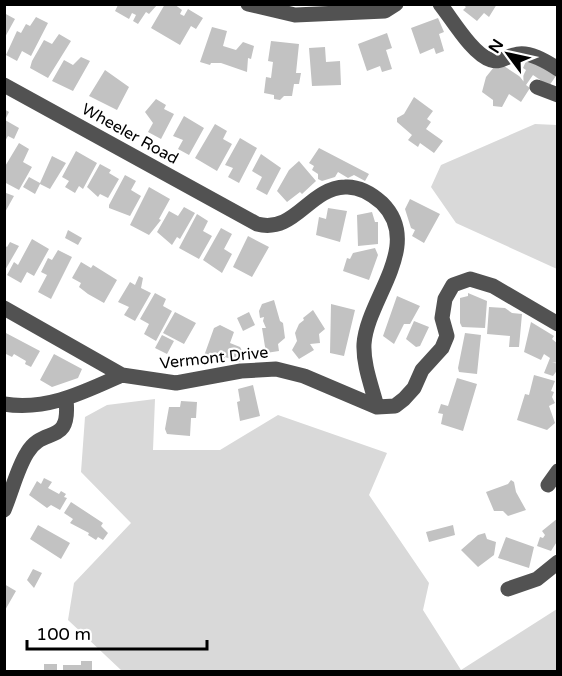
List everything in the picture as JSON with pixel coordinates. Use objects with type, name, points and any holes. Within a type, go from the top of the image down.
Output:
[{"type":"street","points":[[248,4],[295,15],[385,11],[396,4]]},
{"type":"street","points":[[440,4],[476,50],[491,60],[501,60],[516,54],[529,55],[558,69]]},
{"type":"street","name":"Wheeler Road","points":[[4,85],[237,214],[268,227],[291,220],[318,196],[345,187],[370,192],[392,214],[397,240],[394,263],[367,326],[364,345],[366,367],[377,407]]},
{"type":"street","points":[[537,87],[558,95]]},
{"type":"street","points":[[377,407],[395,406],[404,399],[414,388],[422,370],[442,348],[447,336],[442,318],[445,298],[453,285],[470,279],[493,286],[558,324]]},
{"type":"street","name":"Vermont Drive","points":[[4,308],[122,375],[152,382],[176,383],[241,371],[276,369],[304,376],[377,407]]},
{"type":"street","points":[[4,404],[22,407],[66,400],[122,375]]},
{"type":"street","points":[[4,510],[26,454],[41,438],[60,433],[65,426],[66,400]]},
{"type":"street","points":[[548,484],[558,471]]},
{"type":"street","points":[[508,589],[537,579],[558,562]]},
{"type":"shaded area","points":[[535,124],[557,125],[557,269],[456,223],[431,187],[441,165]]},
{"type":"shaded area","points":[[155,399],[153,450],[220,450],[278,415],[387,453],[369,495],[429,583],[423,610],[461,670],[557,609],[557,671],[122,671],[68,620],[74,583],[131,523],[81,472],[85,417],[107,405]]},
{"type":"building","points":[[165,4],[174,4],[182,10],[180,14],[184,16],[188,9],[203,18],[196,29],[191,26],[180,45],[151,28]]},
{"type":"building","points":[[462,4],[497,4],[489,17],[484,13],[477,21],[463,10],[466,7]]},
{"type":"building","points":[[118,5],[157,5],[149,14],[146,12],[138,24],[133,21],[136,15],[132,13],[129,19],[115,11]]},
{"type":"building","points":[[4,13],[15,19],[4,39]]},
{"type":"building","points":[[36,17],[48,23],[31,56],[22,51],[17,61],[6,55],[17,31],[21,33],[26,24],[30,26]]},
{"type":"building","points":[[438,18],[444,32],[439,34],[444,51],[436,54],[434,48],[420,54],[411,28]]},
{"type":"building","points":[[212,27],[227,31],[223,46],[236,50],[243,42],[254,46],[251,59],[248,58],[247,72],[221,63],[210,65],[200,62]]},
{"type":"building","points":[[387,33],[392,48],[386,50],[392,69],[382,72],[380,66],[367,71],[358,44]]},
{"type":"building","points":[[59,34],[71,41],[48,78],[30,68],[44,40],[52,44]]},
{"type":"building","points":[[271,41],[299,44],[296,73],[301,73],[299,84],[294,84],[292,96],[284,96],[280,100],[274,99],[274,95],[264,93],[266,77],[271,78],[273,62],[268,61]]},
{"type":"building","points":[[325,47],[326,62],[340,61],[341,85],[312,86],[309,48]]},
{"type":"building","points":[[81,57],[90,61],[73,91],[52,81],[64,60],[73,65]]},
{"type":"building","points":[[527,59],[558,73],[549,86],[533,75],[526,85],[530,88],[521,102],[509,94],[502,107],[493,106],[493,100],[482,92],[486,77],[498,62],[522,78],[526,70],[523,68]]},
{"type":"building","points":[[105,70],[129,87],[117,110],[89,96]]},
{"type":"building","points":[[414,97],[433,111],[427,119],[431,122],[426,129],[443,141],[434,153],[420,143],[418,147],[408,140],[412,135],[397,122],[397,118],[404,114]]},
{"type":"building","points":[[156,99],[166,105],[164,109],[174,114],[161,139],[148,132],[153,123],[145,112]]},
{"type":"building","points":[[4,109],[9,112],[5,120],[19,128],[14,139],[8,136],[4,143]]},
{"type":"building","points":[[184,116],[204,128],[189,155],[178,149],[183,140],[173,136]]},
{"type":"building","points":[[215,124],[227,131],[223,139],[232,144],[217,171],[195,158]]},
{"type":"building","points":[[240,138],[257,148],[239,183],[228,177],[233,168],[225,165]]},
{"type":"building","points":[[19,143],[29,149],[23,162],[32,167],[19,190],[4,182],[4,168]]},
{"type":"building","points":[[319,148],[369,174],[365,181],[354,175],[348,178],[338,172],[335,177],[322,181],[318,179],[318,174],[312,170],[314,166],[309,163]]},
{"type":"building","points":[[76,151],[97,163],[83,189],[79,186],[75,193],[65,187],[69,181],[62,177]]},
{"type":"building","points":[[261,154],[281,168],[267,195],[256,189],[262,177],[252,171]]},
{"type":"building","points":[[52,156],[66,163],[50,189],[40,184],[35,194],[23,187],[29,177],[40,183]]},
{"type":"building","points":[[299,161],[316,181],[302,194],[300,192],[287,202],[277,191],[289,170]]},
{"type":"building","points":[[100,164],[111,170],[109,173],[119,179],[108,198],[100,194],[98,197],[87,187]]},
{"type":"building","points":[[125,175],[136,181],[131,190],[141,196],[130,216],[109,208]]},
{"type":"building","points":[[149,187],[170,199],[159,219],[161,220],[149,235],[130,225]]},
{"type":"building","points":[[6,193],[14,196],[4,214],[4,195]]},
{"type":"building","points":[[410,199],[440,214],[424,243],[412,236],[415,230],[411,228],[405,209]]},
{"type":"building","points":[[184,207],[195,213],[180,239],[177,237],[172,245],[157,232],[169,211],[178,216]]},
{"type":"building","points":[[328,208],[347,211],[340,242],[316,235],[319,217],[326,219]]},
{"type":"building","points":[[372,212],[375,222],[378,222],[378,244],[358,246],[357,215]]},
{"type":"building","points":[[197,214],[208,221],[203,231],[212,236],[199,259],[179,248]]},
{"type":"building","points":[[221,228],[232,234],[224,249],[232,254],[222,273],[203,260]]},
{"type":"building","points":[[68,230],[82,238],[78,245],[65,238]]},
{"type":"building","points":[[248,236],[269,247],[252,277],[233,267]]},
{"type":"building","points":[[32,239],[49,249],[34,276],[27,272],[21,283],[7,275],[14,262],[18,265]]},
{"type":"building","points":[[10,242],[19,246],[4,272],[4,245],[7,247]]},
{"type":"building","points":[[375,248],[378,255],[369,280],[343,271],[347,258],[350,259],[353,253]]},
{"type":"building","points":[[58,250],[72,257],[51,299],[38,292],[47,275],[41,272],[48,258],[52,260]]},
{"type":"building","points":[[81,262],[91,268],[93,265],[117,280],[104,303],[79,287],[81,283],[72,278]]},
{"type":"building","points":[[139,276],[143,278],[141,288],[151,293],[135,321],[124,315],[129,307],[118,302],[130,282],[135,285]]},
{"type":"building","points":[[155,293],[166,299],[163,306],[172,311],[156,341],[144,334],[149,324],[140,319]]},
{"type":"building","points":[[468,293],[487,301],[485,328],[462,327],[460,323],[460,298],[468,296]]},
{"type":"building","points":[[397,296],[420,306],[410,324],[404,324],[394,344],[383,336]]},
{"type":"building","points":[[274,300],[280,321],[283,323],[285,338],[278,344],[279,351],[266,353],[262,328],[266,328],[264,317],[260,318],[259,311],[262,304]]},
{"type":"building","points":[[331,304],[355,310],[344,356],[330,353]]},
{"type":"building","points":[[489,307],[505,308],[512,313],[522,314],[519,347],[509,347],[510,336],[487,334]]},
{"type":"building","points":[[313,310],[325,329],[319,334],[320,343],[310,344],[314,350],[299,359],[292,350],[297,341],[295,333],[299,324],[304,320],[303,318]]},
{"type":"building","points":[[175,312],[196,323],[184,344],[163,333]]},
{"type":"building","points":[[249,312],[255,325],[243,331],[237,318]]},
{"type":"building","points":[[414,321],[429,327],[420,346],[416,347],[406,339]]},
{"type":"building","points":[[531,322],[554,336],[552,339],[558,344],[558,363],[552,362],[558,364],[558,369],[553,376],[544,373],[550,358],[544,354],[541,360],[524,352]]},
{"type":"building","points":[[220,325],[234,332],[230,343],[240,347],[243,352],[240,362],[225,357],[222,364],[204,356],[214,328]]},
{"type":"building","points":[[4,332],[40,351],[31,367],[14,354],[12,357],[4,353]]},
{"type":"building","points":[[465,333],[481,335],[477,374],[459,372]]},
{"type":"building","points":[[162,335],[174,341],[167,354],[155,348]]},
{"type":"building","points":[[54,354],[82,369],[78,378],[52,387],[40,380]]},
{"type":"building","points":[[534,375],[555,381],[551,391],[554,392],[552,397],[555,403],[549,406],[555,423],[547,430],[517,420],[525,394],[529,395]]},
{"type":"building","points":[[457,378],[477,384],[463,431],[441,424],[443,414],[438,413],[441,404],[448,406]]},
{"type":"building","points":[[253,385],[260,416],[240,421],[237,402],[240,401],[238,389]]},
{"type":"building","points":[[181,401],[197,402],[196,418],[191,418],[190,436],[167,434],[165,429],[169,407],[180,407]]},
{"type":"building","points":[[44,478],[52,482],[48,488],[59,494],[61,491],[66,494],[64,497],[67,498],[60,510],[51,505],[47,508],[29,495],[37,481],[41,484]]},
{"type":"building","points":[[511,480],[526,510],[508,516],[503,511],[494,511],[486,492],[508,484]]},
{"type":"building","points":[[71,502],[103,523],[101,526],[108,533],[103,540],[98,537],[96,540],[88,535],[89,533],[70,523],[73,519],[64,513]]},
{"type":"building","points":[[558,518],[558,540],[551,551],[537,546],[540,537],[543,538],[545,535],[542,531]]},
{"type":"building","points":[[38,525],[70,543],[61,559],[30,539]]},
{"type":"building","points":[[453,525],[455,535],[429,542],[426,532]]},
{"type":"building","points":[[485,533],[487,539],[496,542],[494,555],[478,567],[461,550],[478,535]]},
{"type":"building","points":[[506,537],[534,547],[529,568],[498,558]]},
{"type":"building","points":[[33,569],[42,573],[34,588],[27,580]]},
{"type":"building","points":[[4,584],[16,591],[4,612]]},
{"type":"building","points":[[81,661],[92,661],[92,672],[63,672],[63,665],[81,665]]},
{"type":"building","points":[[44,664],[57,664],[57,672],[44,672]]}]
